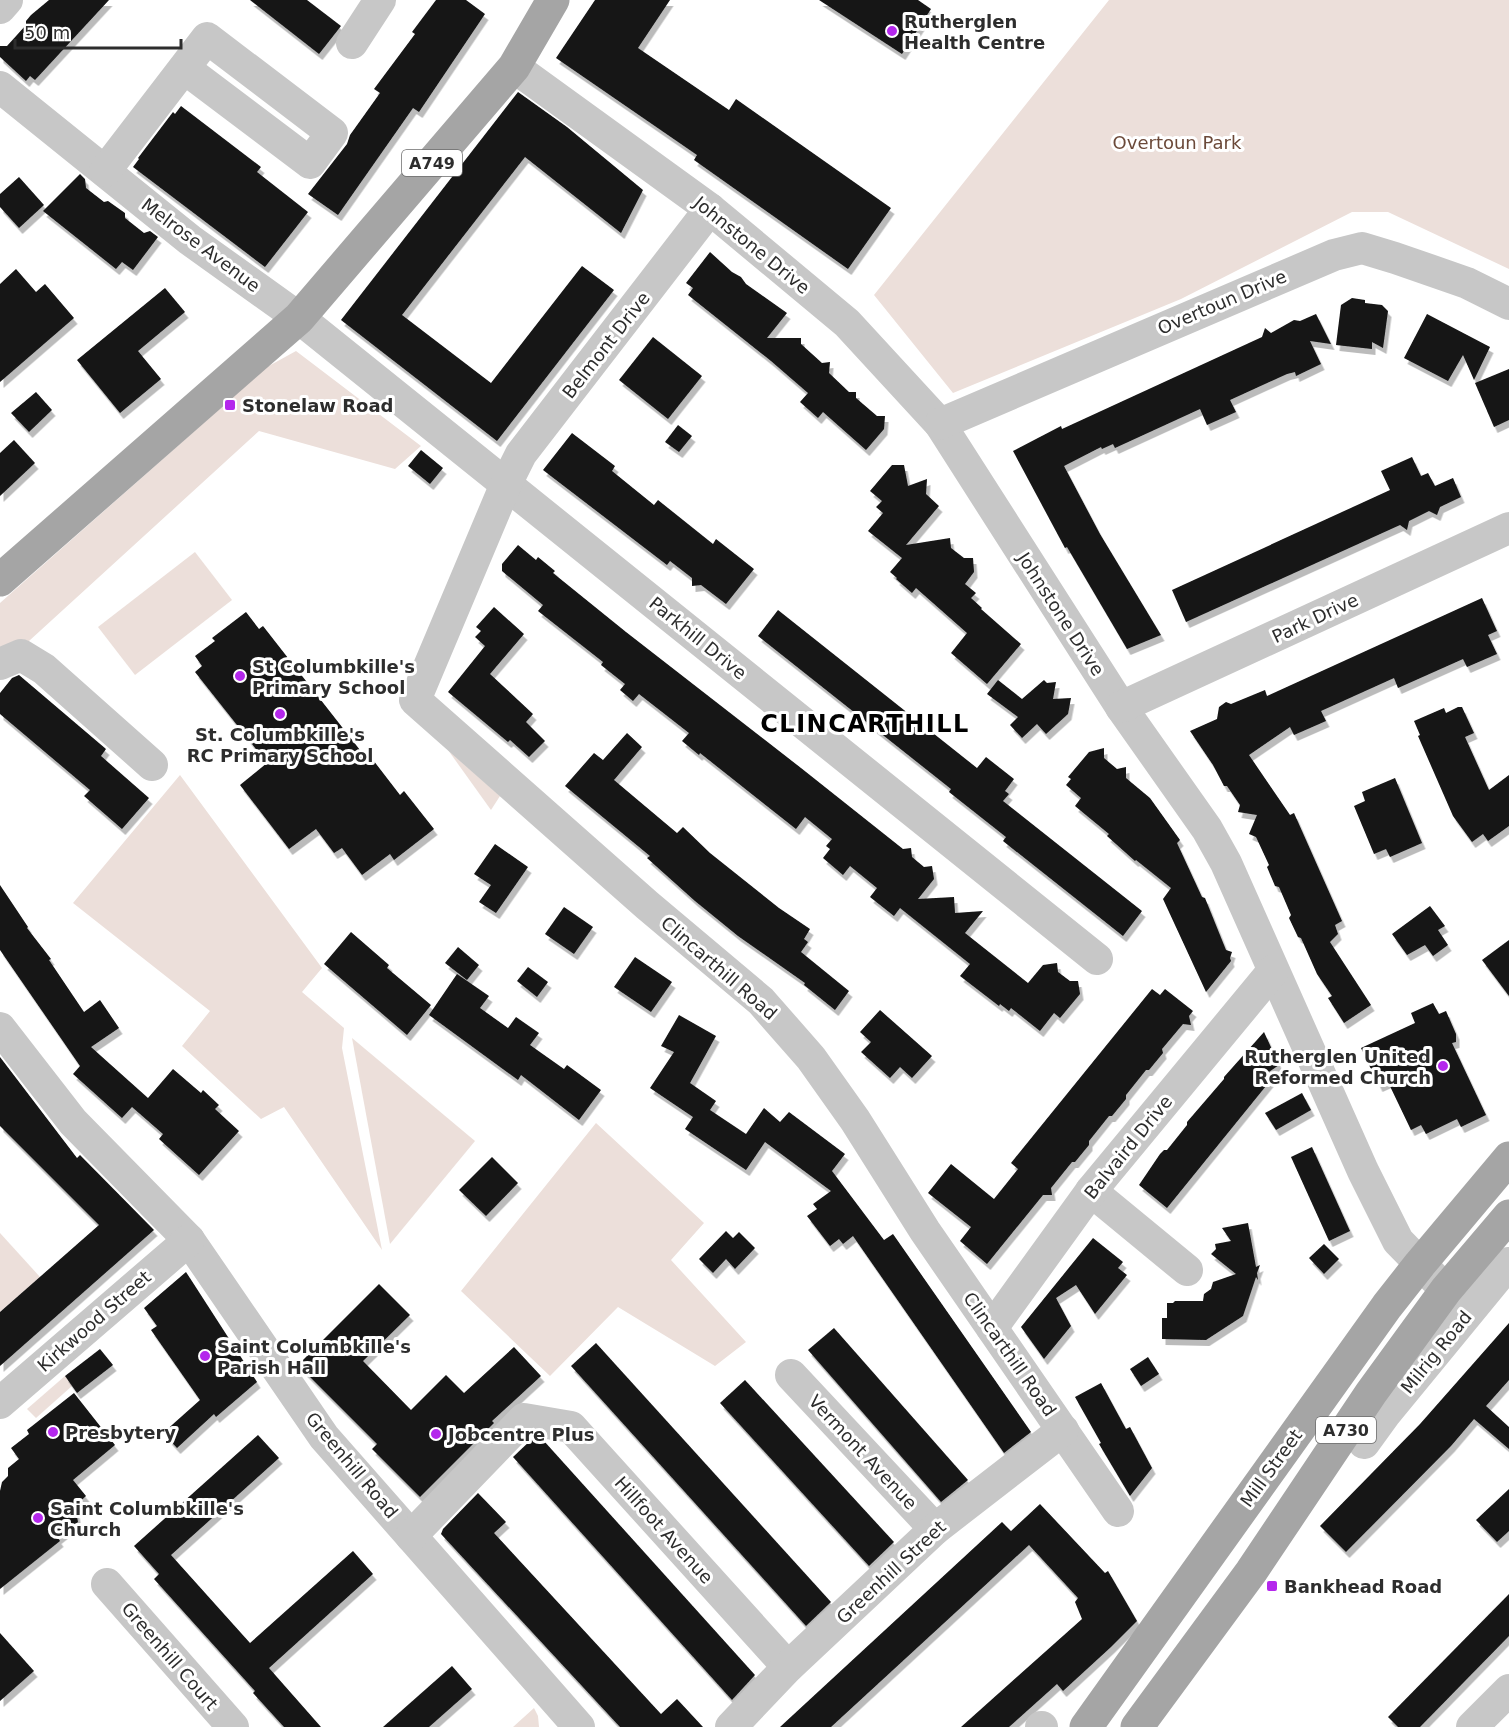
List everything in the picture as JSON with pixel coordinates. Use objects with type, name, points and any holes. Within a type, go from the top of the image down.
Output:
[{"type":"main road","name":"A749","points":[[0,580],[299,318],[514,67],[553,0]]},
{"type":"main road","name":"Mill Street","points":[[1086,1727],[1387,1306],[1509,1158]]},
{"type":"main road","name":"A730","points":[[1137,1727],[1251,1572],[1371,1393],[1446,1290],[1509,1216]]},
{"type":"street","points":[[0,8],[7,0]]},
{"type":"street","points":[[352,44],[375,2]]},
{"type":"street","name":"Johnstone Drive","points":[[514,67],[710,209],[847,323],[940,424],[1121,707],[1207,829],[1226,863],[1364,1171],[1398,1241],[1446,1290]]},
{"type":"street","points":[[105,171],[184,68]]},
{"type":"street","name":"Melrose Avenue","points":[[0,87],[190,240],[299,318]]},
{"type":"street","name":"Belmont Drive","points":[[506,484],[521,454],[710,209]]},
{"type":"street","name":"Overtoun Drive","points":[[940,424],[1334,255],[1362,248],[1467,283],[1509,304]]},
{"type":"street","name":"Parkhill Drive","points":[[299,318],[1097,959]]},
{"type":"street","name":"Clincarthill Road","points":[[506,484],[415,700],[647,905],[761,1001],[812,1058],[849,1111],[925,1231],[1118,1510]]},
{"type":"street","name":"Park Drive","points":[[1121,707],[1509,528]]},
{"type":"street","points":[[0,664],[21,656],[45,669],[152,765]]},
{"type":"street","name":"Balvaird Drive","points":[[992,1328],[1091,1191],[1273,971]]},
{"type":"street","name":"Greenhill Road","points":[[0,1028],[73,1122],[189,1240],[324,1437],[579,1727]]},
{"type":"street","points":[[1091,1191],[1187,1270]]},
{"type":"street","name":"Kirkwood Street","points":[[0,1402],[189,1240]]},
{"type":"street","name":"Milrig Road","points":[[1364,1443],[1385,1414],[1509,1263]]},
{"type":"street","name":"Vermont Avenue","points":[[791,1375],[935,1529]]},
{"type":"street","name":"Hillfoot Avenue","points":[[411,1536],[524,1419],[571,1427],[788,1667]]},
{"type":"street","name":"Greenhill Street","points":[[731,1727],[788,1667],[935,1529],[1063,1431]]},
{"type":"street","name":"Greenhill Court","points":[[107,1584],[233,1727]]},
{"type":"street","points":[[1472,1727],[1509,1690]]},
{"type":"green space","name":"Overtoun Park","points":[[1109,0],[1509,0],[1509,269],[1388,212],[1352,212],[1181,299],[953,393],[874,295]]},
{"type":"green space","points":[[296,351],[421,446],[395,469],[259,431],[29,641],[0,647],[0,603],[267,367]]},
{"type":"green space","points":[[195,552],[232,600],[135,675],[98,627]]},
{"type":"green space","points":[[448,750],[500,796],[491,810]]},
{"type":"green space","points":[[180,775],[322,968],[302,992],[344,1028],[342,1048],[382,1250],[284,1107],[261,1119],[182,1046],[210,1011],[73,903]]},
{"type":"green space","points":[[352,1038],[475,1141],[390,1244]]},
{"type":"green space","points":[[596,1123],[704,1223],[671,1260],[746,1342],[715,1366],[618,1307],[550,1376],[461,1291]]},
{"type":"green space","points":[[0,1233],[40,1277],[0,1312]]},
{"type":"green space","points":[[65,1376],[72,1386],[36,1418],[27,1409]]},
{"type":"green space","points":[[534,1708],[538,1716],[539,1727],[513,1727]]},
{"type":"building","points":[[49,0],[109,0],[35,80],[30,76],[26,81],[0,57],[0,46],[7,46],[26,25],[31,15]]},
{"type":"building","points":[[250,0],[307,0],[341,26],[319,54]]},
{"type":"building","points":[[436,0],[466,0],[485,14],[419,112],[413,108],[338,215],[308,194],[347,144],[350,135],[380,93],[374,89],[415,34],[412,32]]},
{"type":"building","points":[[595,0],[670,0],[638,48],[729,110],[736,99],[891,208],[848,269],[694,160],[697,155],[556,58]]},
{"type":"building","name":"Rutherglen Health Centre","points":[[819,0],[918,0],[931,9],[902,54]]},
{"type":"building","points":[[518,92],[567,127],[643,190],[621,233],[525,157],[402,315],[491,383],[582,266],[614,290],[497,441],[341,320]]},
{"type":"building","points":[[181,106],[261,167],[257,172],[308,212],[265,267],[133,167],[173,112],[175,114]]},
{"type":"building","points":[[80,174],[85,179],[86,188],[104,202],[108,201],[125,213],[125,218],[144,233],[150,231],[158,237],[133,270],[122,262],[116,269],[43,211]]},
{"type":"building","points":[[19,177],[44,205],[19,228],[0,207],[0,194]]},
{"type":"building","points":[[710,252],[741,277],[746,284],[787,313],[767,338],[801,338],[801,344],[822,363],[830,362],[829,373],[849,392],[856,392],[856,398],[877,416],[885,416],[884,429],[866,450],[823,412],[818,418],[800,402],[808,393],[688,295],[693,288],[686,283]]},
{"type":"building","points":[[16,269],[36,292],[45,284],[74,318],[0,382],[0,284]]},
{"type":"building","points":[[165,288],[185,312],[138,351],[161,379],[120,413],[77,360]]},
{"type":"building","points":[[1352,298],[1365,300],[1365,303],[1382,305],[1388,311],[1383,348],[1372,342],[1372,349],[1336,345],[1341,305]]},
{"type":"building","points":[[1316,314],[1331,344],[1310,341],[1321,364],[1296,376],[1295,372],[1287,374],[1230,400],[1236,412],[1207,425],[1200,409],[1115,448],[1113,444],[1102,449],[1101,447],[1064,466],[1100,534],[1161,635],[1127,649],[1067,547],[1065,548],[1013,451],[1061,426],[1062,429],[1262,337],[1265,328],[1271,333],[1294,320],[1300,321]]},
{"type":"building","points":[[1427,314],[1490,347],[1474,380],[1463,355],[1448,381],[1404,358]]},
{"type":"building","points":[[653,337],[702,376],[668,419],[619,380]]},
{"type":"building","points":[[1509,369],[1509,420],[1494,427],[1475,383]]},
{"type":"building","points":[[36,392],[52,410],[29,432],[11,413]]},
{"type":"building","points":[[678,425],[692,436],[679,452],[665,442]]},
{"type":"building","points":[[572,433],[615,466],[612,471],[654,505],[658,500],[713,544],[716,539],[754,569],[726,604],[701,585],[692,586],[692,578],[670,561],[667,565],[543,470]]},
{"type":"building","points":[[14,440],[35,463],[0,496],[0,453]]},
{"type":"building","points":[[421,450],[443,468],[430,484],[408,466]]},
{"type":"building","points":[[1412,457],[1421,476],[1428,473],[1435,486],[1453,478],[1461,497],[1440,507],[1437,515],[1429,511],[1409,521],[1407,530],[1400,525],[1186,622],[1172,590],[1390,490],[1381,471]]},
{"type":"building","points":[[892,465],[904,465],[908,486],[927,479],[926,494],[939,506],[906,545],[950,538],[951,548],[964,558],[973,558],[974,572],[965,584],[976,593],[971,598],[1021,644],[987,684],[951,653],[967,633],[916,588],[912,593],[896,579],[890,572],[902,558],[868,531],[883,513],[876,507],[882,501],[870,491]]},
{"type":"building","points":[[518,545],[536,560],[538,557],[555,571],[553,573],[626,632],[903,849],[911,848],[912,857],[924,867],[932,866],[934,879],[918,899],[954,897],[955,913],[983,911],[965,933],[1028,983],[1043,965],[1057,963],[1058,972],[1070,981],[1078,981],[1080,994],[1060,1018],[1054,1013],[1040,1031],[1011,1008],[1009,1011],[1000,1004],[999,1006],[960,976],[970,964],[900,908],[894,916],[870,897],[877,888],[850,866],[843,875],[823,858],[830,849],[826,846],[832,839],[805,817],[796,829],[682,741],[689,733],[639,694],[633,701],[620,690],[625,684],[601,665],[603,662],[538,611],[543,605],[502,571],[502,564]]},
{"type":"building","points":[[1482,598],[1497,631],[1488,635],[1497,654],[1467,667],[1463,659],[1398,688],[1394,678],[1321,711],[1326,721],[1294,735],[1290,727],[1249,755],[1290,815],[1294,813],[1342,921],[1335,925],[1338,934],[1330,942],[1371,1005],[1344,1023],[1328,998],[1332,996],[1317,974],[1289,918],[1291,915],[1279,887],[1275,886],[1267,867],[1269,865],[1256,837],[1249,834],[1257,815],[1238,812],[1240,805],[1227,786],[1224,786],[1190,731],[1217,719],[1219,707],[1226,702],[1231,704],[1265,690],[1267,696]]},
{"type":"building","points":[[494,607],[524,634],[490,674],[533,714],[526,722],[545,741],[529,757],[448,692],[485,646],[475,637],[481,631],[476,627]]},
{"type":"building","points":[[778,610],[977,768],[986,757],[1014,779],[1005,791],[1009,794],[1003,801],[1142,911],[1123,936],[1003,841],[1006,837],[949,792],[951,789],[758,636]]},
{"type":"building","name":"St. Columbkille's RC Primary School","points":[[246,612],[259,629],[263,626],[367,759],[370,756],[400,795],[404,791],[434,829],[394,860],[390,854],[362,875],[342,848],[334,853],[316,829],[289,849],[240,785],[267,763],[195,672],[202,666],[195,656],[215,641],[212,638]]},
{"type":"building","points":[[19,675],[106,749],[101,756],[149,798],[122,829],[84,796],[90,790],[0,714],[0,693],[12,678]]},
{"type":"building","points":[[998,680],[1022,699],[1044,680],[1047,683],[1056,682],[1053,699],[1071,698],[1068,714],[1046,734],[1037,724],[1022,738],[1010,725],[1018,717],[987,694]]},
{"type":"building","points":[[1462,707],[1474,733],[1465,737],[1489,790],[1509,775],[1509,826],[1488,841],[1483,834],[1472,842],[1453,816],[1418,736],[1420,735],[1414,721],[1444,708],[1446,713]]},
{"type":"building","points":[[627,733],[642,747],[614,780],[677,833],[683,827],[710,853],[779,908],[810,929],[804,939],[808,942],[801,952],[849,991],[835,1010],[804,985],[805,983],[738,936],[695,901],[647,858],[650,856],[565,786],[594,753],[603,760]]},
{"type":"building","points":[[1104,748],[1104,758],[1117,769],[1126,767],[1126,778],[1150,798],[1180,840],[1177,843],[1202,897],[1205,898],[1226,950],[1232,952],[1231,961],[1206,992],[1163,899],[1171,888],[1135,861],[1107,836],[1109,834],[1075,806],[1081,798],[1066,785],[1071,779],[1068,777],[1089,752]]},
{"type":"building","points":[[1395,778],[1422,843],[1390,857],[1386,849],[1374,854],[1354,806],[1365,801],[1362,792]]},
{"type":"building","points":[[495,844],[528,867],[496,913],[479,902],[491,885],[474,874]]},
{"type":"building","points":[[0,885],[84,1012],[100,1000],[119,1028],[91,1047],[148,1098],[173,1069],[201,1093],[203,1090],[219,1105],[215,1109],[239,1131],[199,1175],[159,1139],[163,1134],[132,1107],[122,1118],[73,1074],[80,1066],[0,950]]},
{"type":"building","points":[[1430,906],[1445,926],[1438,930],[1448,945],[1433,956],[1425,945],[1407,955],[1392,934]]},
{"type":"building","points":[[564,907],[593,927],[574,954],[545,934]]},
{"type":"building","points":[[351,932],[389,965],[387,968],[431,1005],[407,1035],[324,964]]},
{"type":"building","points":[[1509,940],[1509,996],[1482,960]]},
{"type":"building","points":[[458,947],[479,965],[467,980],[445,963]]},
{"type":"building","points":[[635,957],[672,982],[651,1012],[614,987]]},
{"type":"building","points":[[528,967],[548,982],[537,997],[517,981]]},
{"type":"building","points":[[457,974],[489,996],[480,1008],[508,1028],[516,1017],[539,1033],[530,1045],[564,1069],[567,1065],[601,1090],[579,1120],[521,1075],[518,1080],[429,1015]]},
{"type":"building","points":[[1152,989],[1160,995],[1165,989],[1193,1011],[1189,1016],[1191,1025],[1183,1024],[1162,1049],[1163,1053],[1149,1070],[1146,1070],[1126,1095],[1126,1099],[1089,1141],[1089,1145],[1051,1188],[1052,1195],[1043,1195],[987,1264],[960,1241],[971,1227],[928,1193],[951,1164],[994,1199],[1018,1169],[1011,1163]]},
{"type":"building","name":"Rutherglen United Reformed Church","points":[[1433,1003],[1439,1014],[1446,1011],[1456,1034],[1456,1042],[1452,1043],[1486,1115],[1461,1127],[1457,1119],[1426,1134],[1421,1125],[1411,1130],[1388,1082],[1379,1086],[1361,1048],[1415,1023],[1411,1013]]},
{"type":"building","points":[[880,1010],[932,1056],[912,1078],[900,1067],[890,1078],[861,1052],[871,1042],[860,1032]]},
{"type":"building","points":[[679,1015],[716,1036],[690,1083],[716,1101],[710,1110],[746,1134],[764,1108],[780,1122],[789,1112],[845,1154],[832,1171],[884,1240],[893,1234],[1031,1432],[1004,1453],[853,1236],[843,1244],[839,1239],[830,1246],[807,1216],[817,1209],[813,1204],[831,1191],[765,1142],[746,1170],[685,1129],[693,1117],[650,1088],[674,1052],[661,1046]]},
{"type":"building","points":[[1264,1032],[1279,1065],[1266,1074],[1270,1081],[1167,1208],[1139,1185],[1160,1154],[1167,1150],[1187,1122]]},
{"type":"building","points":[[0,1057],[77,1158],[80,1155],[154,1230],[0,1366],[0,1312],[99,1225],[0,1126]]},
{"type":"building","points":[[1302,1093],[1311,1110],[1276,1130],[1265,1113]]},
{"type":"building","points":[[1312,1147],[1350,1231],[1329,1241],[1291,1157]]},
{"type":"building","points":[[492,1157],[518,1183],[486,1216],[459,1190]]},
{"type":"building","points":[[1248,1223],[1256,1267],[1260,1265],[1257,1273],[1258,1280],[1256,1277],[1243,1316],[1206,1340],[1162,1339],[1162,1318],[1167,1318],[1167,1303],[1203,1301],[1204,1294],[1211,1289],[1213,1282],[1236,1274],[1211,1254],[1216,1249],[1215,1244],[1231,1241],[1222,1228]]},
{"type":"building","points":[[726,1231],[733,1238],[739,1232],[755,1248],[735,1269],[726,1259],[713,1273],[699,1259]]},
{"type":"building","points":[[1093,1238],[1123,1262],[1118,1268],[1127,1275],[1095,1314],[1076,1285],[1056,1298],[1071,1326],[1044,1359],[1021,1327]]},
{"type":"building","points":[[1324,1244],[1339,1259],[1324,1274],[1309,1258]]},
{"type":"building","name":"Saint Columbkille's Parish Hall","points":[[186,1272],[257,1382],[216,1417],[214,1414],[177,1448],[163,1433],[200,1400],[151,1330],[157,1326],[144,1308]]},
{"type":"building","points":[[379,1284],[410,1315],[363,1361],[411,1410],[446,1375],[464,1393],[514,1347],[541,1376],[492,1421],[494,1423],[420,1497],[372,1449],[377,1444],[298,1365]]},
{"type":"building","points":[[1509,1323],[1509,1380],[1486,1406],[1509,1427],[1509,1449],[1474,1419],[1451,1446],[1346,1552],[1320,1526],[1420,1424]]},
{"type":"building","points":[[834,1328],[968,1480],[941,1502],[808,1350]]},
{"type":"building","points":[[596,1343],[831,1602],[806,1626],[571,1366]]},
{"type":"building","points":[[100,1349],[113,1365],[77,1393],[65,1376]]},
{"type":"building","points":[[1148,1357],[1159,1374],[1141,1386],[1130,1369]]},
{"type":"building","points":[[745,1380],[894,1542],[869,1566],[720,1403]]},
{"type":"building","points":[[1101,1383],[1126,1429],[1130,1427],[1152,1468],[1130,1496],[1099,1444],[1101,1443],[1075,1397]]},
{"type":"building","points":[[74,1393],[115,1445],[73,1480],[86,1496],[75,1506],[78,1522],[58,1538],[60,1541],[0,1589],[0,1491],[2,1482],[8,1476],[8,1468],[19,1459],[11,1448],[29,1434],[27,1430]]},
{"type":"building","points":[[258,1435],[279,1458],[171,1555],[250,1643],[353,1551],[373,1574],[269,1668],[321,1727],[284,1727],[253,1693],[255,1691],[154,1579],[159,1574],[134,1546]]},
{"type":"building","points":[[532,1439],[544,1441],[755,1675],[732,1700],[513,1457]]},
{"type":"building","points":[[1509,1489],[1509,1531],[1497,1542],[1476,1520]]},
{"type":"building","points":[[478,1493],[506,1522],[494,1533],[661,1714],[677,1699],[703,1727],[620,1727],[441,1534],[443,1529]]},
{"type":"building","points":[[1040,1504],[1105,1573],[1108,1571],[1137,1621],[1063,1691],[1057,1684],[1009,1727],[961,1727],[1082,1619],[1075,1602],[1078,1598],[1029,1545],[831,1727],[780,1727],[1002,1522],[1011,1531]]},
{"type":"building","points":[[1509,1594],[1509,1636],[1420,1727],[1398,1727],[1388,1717]]},
{"type":"building","points":[[0,1633],[34,1671],[0,1701]]},
{"type":"building","points":[[452,1666],[472,1689],[429,1727],[383,1727]]},
{"type":"place","name":"Rutherglen Health Centre","points":[[892,31]]},
{"type":"place","name":"Stonelaw Road","points":[[230,405]]},
{"type":"place","name":"St Columbkille's Primary School","points":[[240,676]]},
{"type":"place","name":"St. Columbkille's RC Primary School","points":[[280,714]]},
{"type":"place","name":"Rutherglen United Reformed Church","points":[[1443,1066]]},
{"type":"place","name":"Saint Columbkille's Parish Hall","points":[[205,1356]]},
{"type":"place","name":"Presbytery","points":[[53,1432]]},
{"type":"place","name":"Jobcentre Plus","points":[[436,1434]]},
{"type":"place","name":"Saint Columbkille's Church","points":[[38,1518]]},
{"type":"place","name":"Bankhead Road","points":[[1272,1586]]},
{"type":"district","name":"CLINCARTHILL","points":[[865,724]]}]
